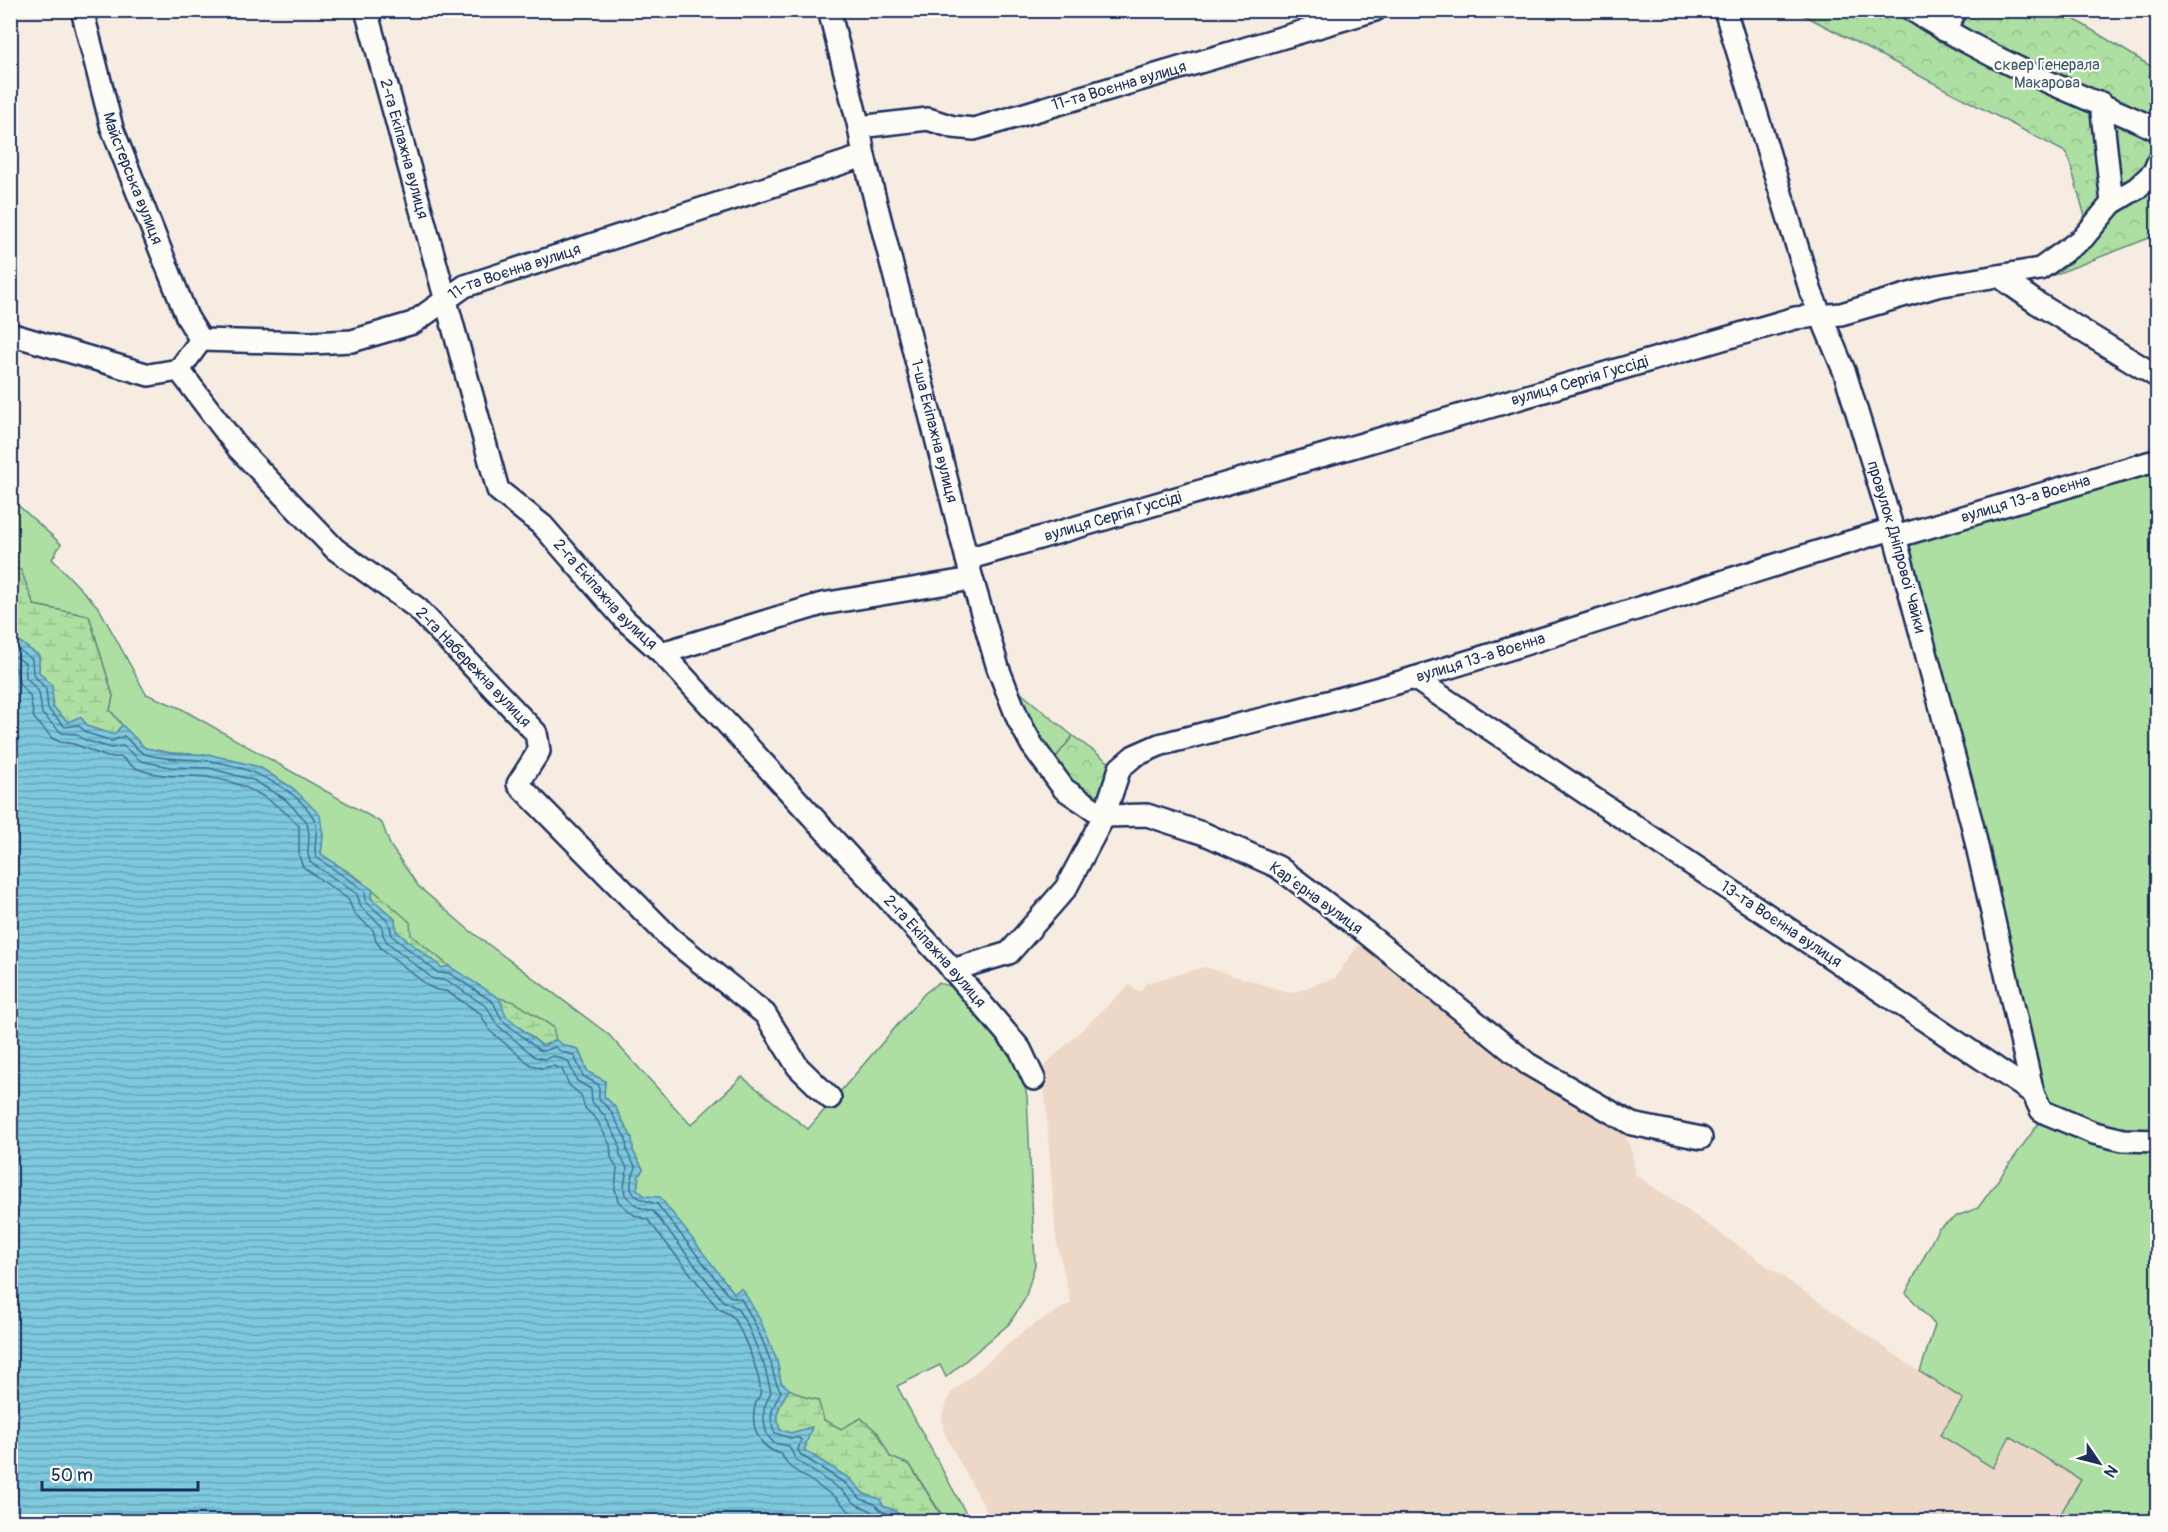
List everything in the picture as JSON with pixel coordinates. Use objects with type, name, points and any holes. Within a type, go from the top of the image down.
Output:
[{"type":"street","name":"Майстерська вулиця","points":[[82,10],[112,128],[187,317],[201,340]]},
{"type":"street","name":"2-га Екіпажна вулиця","points":[[366,10],[498,490],[543,526],[624,619],[662,653],[952,970],[1020,1049],[1034,1079]]},
{"type":"street","name":"1-ша Екіпажна вулиця","points":[[829,10],[970,569],[998,668],[1017,719],[1032,745],[1064,789],[1104,816]]},
{"type":"street","name":"11-та Воєнна вулиця","points":[[859,127],[928,119],[953,127],[974,129],[1375,10]]},
{"type":"street","name":"провулок Дніпрової Чайки","points":[[1725,10],[1811,292],[1845,373],[1894,533],[1972,824],[2033,1093]]},
{"type":"street","points":[[1912,10],[1944,30],[2023,70],[2157,130]]},
{"type":"street","points":[[1944,30],[1956,10]]},
{"type":"street","points":[[2101,104],[2112,203]]},
{"type":"street","name":"11-та Воєнна вулиця","points":[[201,340],[311,343],[352,341],[413,322],[465,286],[864,156]]},
{"type":"street","name":"вулиця Сергія Гуссіді","points":[[662,653],[822,604],[970,569],[1795,318],[1841,314],[1937,286],[2040,269],[2083,238],[2112,203],[2137,188],[2154,172],[2157,162]]},
{"type":"street","points":[[2000,276],[2037,303],[2157,377]]},
{"type":"street","points":[[10,334],[149,375],[179,370],[201,340]]},
{"type":"street","name":"2-га Набережна вулиця","points":[[179,370],[238,448],[335,549],[417,608],[536,734],[539,751],[518,784],[670,938],[765,1014],[798,1067],[830,1098]]},
{"type":"street","name":"вулиця 13-а Воєнна","points":[[1104,816],[1120,768],[1134,756],[1159,745],[1338,700],[1728,579],[2157,460]]},
{"type":"street","name":"13-та Воєнна вулиця","points":[[1414,678],[2033,1093],[2046,1113],[2094,1132],[2123,1140],[2157,1141]]},
{"type":"street","name":"Карʼєрна вулиця","points":[[1104,816],[1147,815],[1205,834],[1278,867],[1366,933],[1528,1064],[1632,1124],[1701,1138]]},
{"type":"street","points":[[952,970],[1009,953],[1066,888],[1104,816]]},
{"type":"shaded area","points":[[1363,938],[1524,1069],[1624,1133],[1632,1153],[1635,1174],[1920,1372],[1964,1399],[1941,1436],[2010,1436],[2082,1480],[2056,1522],[992,1521],[944,1433],[942,1416],[950,1394],[1025,1330],[1071,1303],[1056,1239],[1043,1067],[1129,985],[1140,992],[1146,983],[1205,967],[1291,993],[1335,978]]},
{"type":"green space","name":"сквер Генерала Макарова","points":[[1796,11],[1893,11],[1944,40],[1961,11],[2061,11],[2157,70],[2157,235],[2046,278],[2042,260],[2044,249],[2068,241],[2086,220],[2067,153]]},
{"type":"green space","points":[[2157,465],[2157,1521],[2056,1521],[2081,1480],[2010,1436],[1993,1468],[1940,1435],[1963,1399],[1920,1372],[1935,1325],[1906,1293],[1938,1229],[1957,1216],[1978,1208],[2046,1113],[1905,546],[1915,536]]},
{"type":"green space","points":[[10,498],[61,544],[52,559],[99,608],[146,694],[180,708],[382,823],[390,845],[418,886],[469,930],[608,1034],[691,1125],[742,1077],[808,1129],[925,993],[938,983],[954,987],[1011,1051],[1021,1070],[1027,1096],[1035,1265],[1025,1299],[1009,1324],[946,1377],[940,1365],[897,1386],[970,1521],[952,1521],[940,1512],[910,1465],[890,1457],[878,1433],[841,1429],[824,1420],[781,1383],[777,1361],[760,1320],[742,1289],[734,1293],[704,1255],[637,1189],[639,1176],[643,1169],[633,1151],[632,1138],[615,1107],[604,1096],[605,1081],[588,1072],[578,1049],[565,1046],[442,968],[371,898],[362,881],[321,854],[323,835],[294,789],[259,767],[211,755],[171,753],[145,748],[122,725],[110,710],[113,696],[89,616],[34,605],[21,571],[11,567]]},
{"type":"green space","points":[[10,567],[21,570],[34,605],[89,616],[113,696],[110,710],[122,725],[114,735],[89,727],[80,717],[68,722],[53,707],[52,686],[39,672],[39,656],[11,636]]},
{"type":"green space","points":[[1015,688],[1073,736],[1052,762],[1037,739]]},
{"type":"green space","points":[[1073,736],[1110,763],[1114,771],[1102,794],[1092,797],[1068,782],[1052,762]]},
{"type":"green space","points":[[373,890],[410,922],[411,935],[449,966],[442,968],[396,931],[395,919],[371,898]]},
{"type":"green space","points":[[499,998],[515,1002],[553,1027],[556,1040],[543,1046],[506,1016]]},
{"type":"green space","points":[[789,1389],[805,1397],[818,1400],[824,1420],[841,1429],[861,1418],[878,1433],[890,1457],[910,1465],[939,1512],[952,1521],[905,1521],[895,1511],[883,1506],[880,1499],[864,1494],[850,1479],[804,1450],[811,1427],[791,1433],[780,1430],[778,1423],[779,1408]]},
{"type":"water","points":[[11,636],[39,656],[39,672],[52,686],[53,707],[68,722],[80,717],[89,727],[114,735],[122,725],[145,748],[171,753],[211,755],[259,767],[294,789],[320,815],[323,835],[321,854],[373,890],[371,898],[395,919],[396,931],[442,968],[449,966],[499,998],[506,1016],[542,1046],[556,1040],[565,1046],[578,1049],[588,1072],[605,1081],[604,1096],[615,1107],[632,1138],[633,1151],[643,1169],[639,1176],[637,1189],[645,1196],[660,1197],[734,1293],[742,1288],[760,1320],[777,1361],[781,1382],[789,1389],[778,1413],[780,1430],[791,1433],[812,1427],[804,1450],[850,1479],[864,1494],[880,1499],[883,1506],[895,1511],[905,1521],[11,1521]]}]
